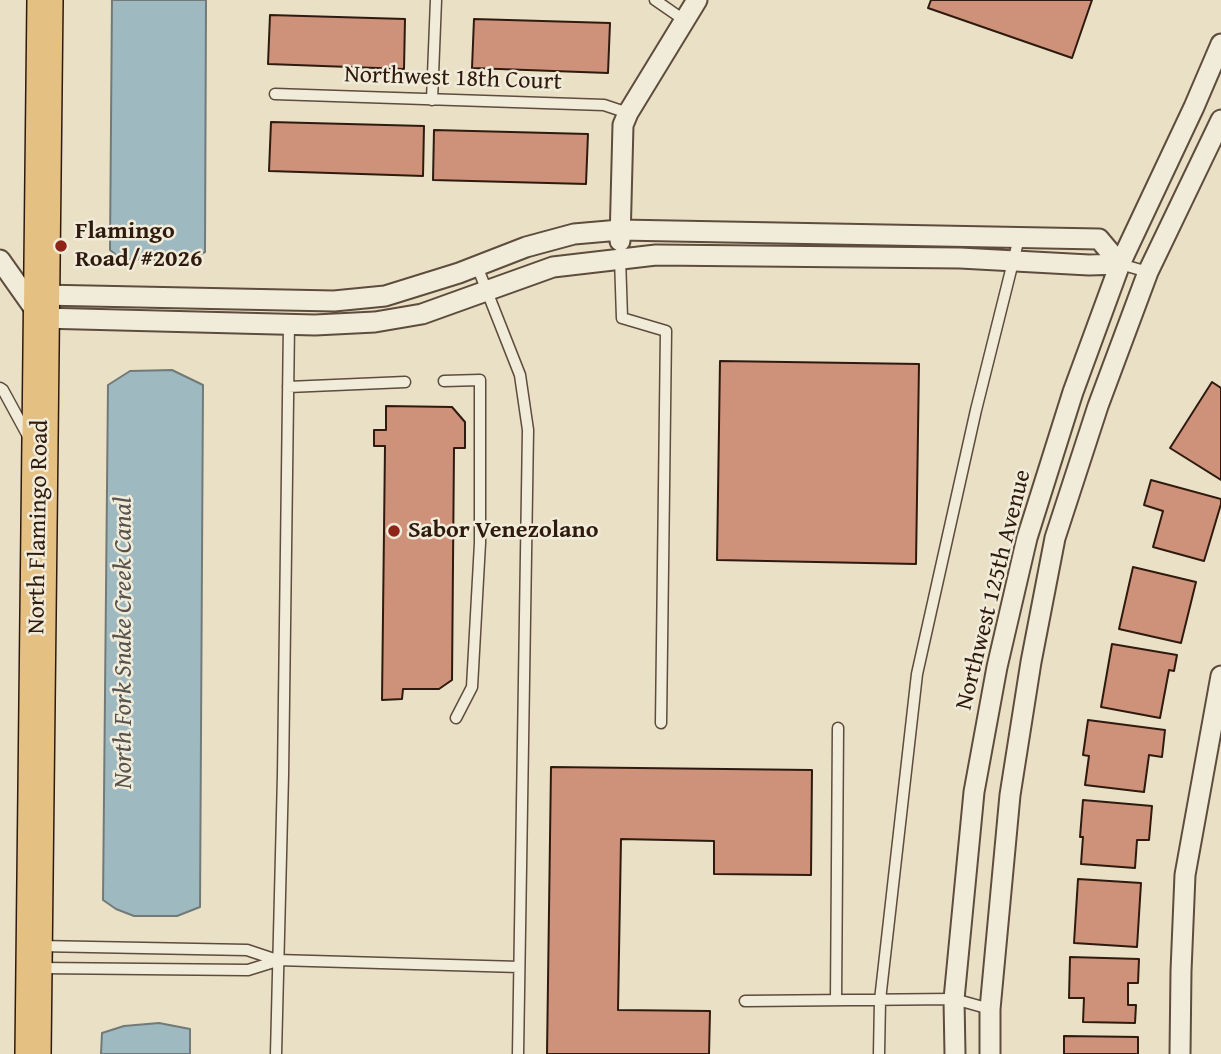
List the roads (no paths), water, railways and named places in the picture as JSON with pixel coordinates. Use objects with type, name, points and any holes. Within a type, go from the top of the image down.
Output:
[{"type":"highway","name":"North Flamingo Road","points":[[33,1054],[45,0]]},
{"type":"street","points":[[620,258],[624,125],[628,113],[696,0]]},
{"type":"street","name":"Northwest 125th Avenue","points":[[955,1054],[954,999],[974,792],[1000,654],[1027,538],[1073,392],[1120,264],[1195,107],[1221,44]]},
{"type":"street","name":"Northwest 125th Avenue","points":[[990,1054],[990,1009],[1010,795],[1031,662],[1055,538],[1098,406],[1148,272],[1221,120]]},
{"type":"street","points":[[41,307],[241,300],[334,302],[385,296],[526,247],[574,234],[621,230],[1099,239],[1120,264]]},
{"type":"street","points":[[0,260],[41,307],[240,323],[315,325],[375,322],[422,314],[553,267],[656,255],[960,258],[1089,265],[1120,264]]},
{"type":"street","points":[[240,323],[241,300]]},
{"type":"street","points":[[1180,1054],[1185,875],[1221,676]]},
{"type":"lane","points":[[432,100],[436,0]]},
{"type":"lane","points":[[654,0],[684,20]]},
{"type":"lane","name":"Northwest 18th Court","points":[[275,94],[604,106],[628,113]]},
{"type":"lane","points":[[879,1054],[880,1000],[917,674],[976,410],[1019,238]]},
{"type":"lane","points":[[620,258],[622,318],[666,331],[661,723]]},
{"type":"lane","points":[[1120,264],[1148,272]]},
{"type":"lane","points":[[477,266],[520,376],[528,430],[518,1054]]},
{"type":"lane","points":[[276,1054],[289,324]]},
{"type":"lane","points":[[444,381],[480,380],[480,543],[472,687],[456,719]]},
{"type":"lane","points":[[288,387],[404,382]]},
{"type":"lane","points":[[0,388],[27,433],[39,462]]},
{"type":"lane","points":[[836,1000],[838,728]]},
{"type":"lane","points":[[34,957],[247,950],[277,960],[519,967]]},
{"type":"lane","points":[[34,957],[248,970],[277,960]]},
{"type":"lane","points":[[745,1001],[954,999],[990,1009]]},
{"type":"water","points":[[112,0],[206,0],[205,252],[187,261],[121,259],[110,250]]},
{"type":"water","name":"North Fork Snake Creek Canal","points":[[172,370],[203,385],[200,907],[177,916],[134,916],[103,900],[108,385],[130,371]]},
{"type":"water","points":[[159,1023],[190,1029],[190,1054],[101,1054],[102,1033],[124,1026]]},
{"type":"place","name":"Flamingo Road/#2026","points":[[61,246]]},
{"type":"place","name":"Sabor Venezolano","points":[[394,531]]}]
